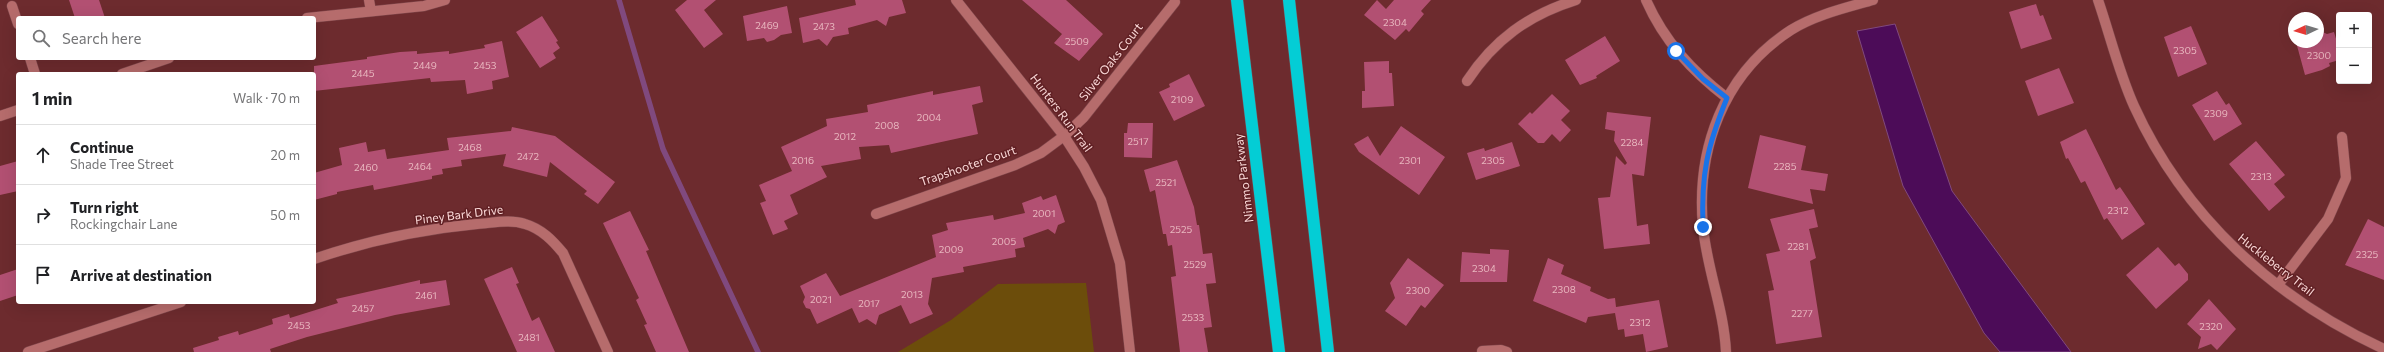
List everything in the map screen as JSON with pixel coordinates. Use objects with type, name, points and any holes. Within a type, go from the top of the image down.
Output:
[{"type":"highway","name":"Nimmo Parkway","points":[[1237,0],[1279,352]]},
{"type":"highway","points":[[1289,0],[1328,352]]},
{"type":"street","points":[[369,0],[371,10]]},
{"type":"street","points":[[316,17],[371,10],[424,6],[445,0]]},
{"type":"street","name":"Hunters Run Trail","points":[[956,0],[1064,136],[1084,167],[1101,200],[1111,228],[1120,263],[1130,352]]},
{"type":"street","points":[[1467,81],[1481,59],[1497,43],[1529,20],[1558,6],[1576,0]]},
{"type":"street","points":[[1646,0],[1654,18],[1676,51],[1703,79],[1727,98]]},
{"type":"street","points":[[1726,352],[1722,312],[1709,266],[1703,227],[1702,188],[1705,166],[1714,130],[1727,98],[1744,70],[1764,50],[1791,30],[1817,17],[1873,0]]},
{"type":"street","name":"Huckleberry Trail","points":[[2098,0],[2133,105],[2155,148],[2175,180],[2204,218],[2230,246],[2278,286],[2311,309],[2384,349]]},
{"type":"street","name":"Silver Oaks Court","points":[[1064,136],[1084,117],[1175,2]]},
{"type":"street","points":[[12,6],[16,18]]},
{"type":"street","points":[[31,60],[34,72]]},
{"type":"street","points":[[128,72],[163,60]]},
{"type":"street","points":[[0,116],[16,111]]},
{"type":"street","name":"Trapshooter Court","points":[[876,214],[1015,165],[1041,153],[1064,136]]},
{"type":"street","points":[[2278,286],[2328,219],[2346,178],[2342,137]]},
{"type":"street","name":"Piney Bark Drive","points":[[316,258],[348,248],[407,234],[508,221],[525,224],[538,230],[552,240],[563,253],[608,352]]},
{"type":"street","points":[[28,352],[176,304]]},
{"type":"street","points":[[1482,351],[1501,350],[1507,352]]},
{"type":"shaded area","points":[[1895,24],[1952,191],[2071,352],[2000,352],[1984,333],[1903,186],[1857,31]]},
{"type":"shaded area","points":[[1086,283],[1094,352],[898,352],[951,320],[998,284]]},
{"type":"building","points":[[69,0],[99,0],[104,16],[74,16]]},
{"type":"building","points":[[687,0],[716,0],[704,10],[723,34],[704,48],[675,10]]},
{"type":"building","points":[[855,0],[902,0],[906,13],[889,17],[886,26],[877,20],[848,28],[849,34],[833,37],[827,46],[819,39],[803,43],[799,18],[856,5]]},
{"type":"building","points":[[1022,0],[1066,0],[1103,34],[1079,61],[1054,43],[1062,34]]},
{"type":"building","points":[[1377,0],[1386,9],[1394,0],[1431,0],[1421,11],[1424,14],[1409,32],[1406,29],[1395,40],[1364,15]]},
{"type":"building","points":[[2036,4],[2040,16],[2043,15],[2052,39],[2021,49],[2009,12]]},
{"type":"building","points":[[787,6],[792,33],[781,35],[774,40],[767,42],[764,38],[747,41],[743,16]]},
{"type":"building","points":[[542,16],[558,41],[556,42],[560,48],[553,53],[556,58],[540,68],[516,32]]},
{"type":"building","points":[[2191,26],[2207,64],[2178,77],[2164,37]]},
{"type":"building","points":[[2334,32],[2336,39],[2336,61],[2329,63],[2330,66],[2322,70],[2305,75],[2298,48],[2324,48],[2324,33],[2327,34]]},
{"type":"building","points":[[1605,36],[1620,61],[1596,76],[1597,78],[1580,85],[1565,60]]},
{"type":"building","points":[[502,41],[509,77],[492,81],[493,89],[467,94],[465,80],[431,82],[430,78],[316,91],[316,72],[314,72],[314,66],[367,59],[367,57],[400,52],[417,51],[417,54],[449,51],[449,54],[485,48],[484,45]]},
{"type":"building","points":[[1389,61],[1389,73],[1392,73],[1394,106],[1362,108],[1362,91],[1365,91],[1364,62]]},
{"type":"building","points":[[2059,68],[2074,103],[2038,116],[2025,81]]},
{"type":"building","points":[[1189,74],[1205,106],[1174,121],[1159,92],[1170,87],[1169,84]]},
{"type":"building","points":[[980,86],[983,102],[972,105],[978,134],[891,153],[889,145],[859,147],[861,159],[821,166],[827,177],[790,195],[798,214],[784,221],[788,229],[773,235],[760,203],[766,201],[759,185],[792,171],[781,147],[827,126],[826,119],[868,112],[867,105],[933,91],[933,95]]},
{"type":"building","points":[[2217,91],[2226,105],[2229,103],[2242,124],[2214,141],[2192,105]]},
{"type":"building","points":[[1552,94],[1570,111],[1561,120],[1571,130],[1560,142],[1552,134],[1544,143],[1538,143],[1518,124],[1530,112],[1532,114]]},
{"type":"building","points":[[1607,112],[1651,117],[1644,176],[1632,174],[1637,226],[1648,224],[1650,244],[1604,249],[1598,198],[1610,197],[1616,156],[1625,165],[1627,163],[1614,141],[1615,131],[1605,129]]},
{"type":"building","points":[[1128,123],[1153,123],[1152,158],[1124,157],[1124,133],[1127,133]]},
{"type":"building","points":[[1401,126],[1445,157],[1419,195],[1359,152],[1354,144],[1368,136],[1380,156]]},
{"type":"building","points":[[512,127],[555,136],[615,182],[598,204],[584,194],[587,191],[550,162],[547,177],[503,166],[506,154],[461,160],[462,166],[442,169],[443,174],[432,176],[432,179],[374,190],[373,185],[337,192],[337,194],[316,199],[316,172],[342,165],[339,148],[366,142],[368,152],[385,149],[387,159],[449,150],[447,138],[511,131]]},
{"type":"building","points":[[2086,129],[2116,190],[2120,187],[2145,224],[2122,240],[2107,218],[2104,220],[2085,181],[2081,183],[2068,158],[2066,159],[2060,142]]},
{"type":"building","points":[[1760,135],[1806,146],[1801,170],[1828,174],[1825,191],[1810,189],[1813,204],[1748,188]]},
{"type":"building","points":[[2256,141],[2285,175],[2274,184],[2285,197],[2269,211],[2229,164]]},
{"type":"building","points":[[1512,142],[1520,166],[1476,180],[1467,153],[1484,148],[1485,151]]},
{"type":"building","points":[[1177,160],[1194,207],[1197,225],[1199,225],[1203,254],[1212,253],[1216,283],[1206,284],[1212,327],[1204,328],[1208,352],[1180,352],[1171,277],[1176,276],[1172,245],[1168,246],[1166,234],[1163,234],[1155,190],[1150,192],[1144,170]]},
{"type":"building","points":[[16,162],[16,191],[0,195],[0,166]]},
{"type":"building","points":[[1056,195],[1065,222],[1058,225],[1055,234],[1048,229],[1023,238],[1025,247],[1015,249],[1016,257],[963,267],[964,272],[932,278],[928,304],[933,314],[910,324],[901,305],[879,315],[876,325],[867,319],[859,323],[852,308],[817,324],[810,309],[806,308],[803,302],[805,297],[800,286],[826,273],[840,296],[936,257],[932,235],[948,230],[946,223],[993,215],[994,220],[1025,213],[1022,203],[1041,196],[1043,200]]},
{"type":"building","points":[[1814,209],[1818,227],[1809,229],[1816,258],[1810,261],[1822,337],[1776,344],[1768,291],[1774,290],[1766,254],[1780,251],[1770,219]]},
{"type":"building","points":[[630,211],[649,250],[646,251],[689,352],[656,352],[644,325],[647,324],[636,300],[639,298],[603,223]]},
{"type":"building","points":[[2368,219],[2384,227],[2384,280],[2345,265]]},
{"type":"building","points":[[2158,247],[2175,266],[2179,263],[2188,274],[2188,280],[2156,309],[2126,275]]},
{"type":"building","points":[[1490,249],[1509,250],[1507,282],[1460,282],[1462,252],[1490,254]]},
{"type":"building","points":[[1408,258],[1444,285],[1425,308],[1421,305],[1406,326],[1385,311],[1395,298],[1390,283]]},
{"type":"building","points":[[1548,258],[1564,265],[1561,274],[1591,287],[1590,291],[1608,299],[1615,298],[1616,307],[1659,300],[1668,347],[1646,352],[1643,334],[1625,337],[1624,329],[1618,330],[1615,313],[1588,317],[1586,323],[1533,301]]},
{"type":"building","points":[[512,267],[519,283],[516,284],[532,321],[539,317],[555,352],[517,352],[484,279]]},
{"type":"building","points":[[16,270],[16,296],[0,301],[0,275]]},
{"type":"building","points":[[420,280],[420,284],[446,280],[450,305],[395,315],[307,337],[270,349],[271,352],[194,352],[193,348],[219,340],[218,337],[238,331],[239,335],[273,324],[272,319],[289,314],[290,318],[338,303],[336,299]]},
{"type":"building","points":[[2209,299],[2236,329],[2217,350],[2211,344],[2198,349],[2201,337],[2187,324]]},
{"type":"waterway","points":[[619,0],[663,149],[758,352]]},
{"type":"route","points":[[1676,51],[1703,79],[1727,98],[1714,130],[1705,166],[1702,188],[1703,227]]}]
